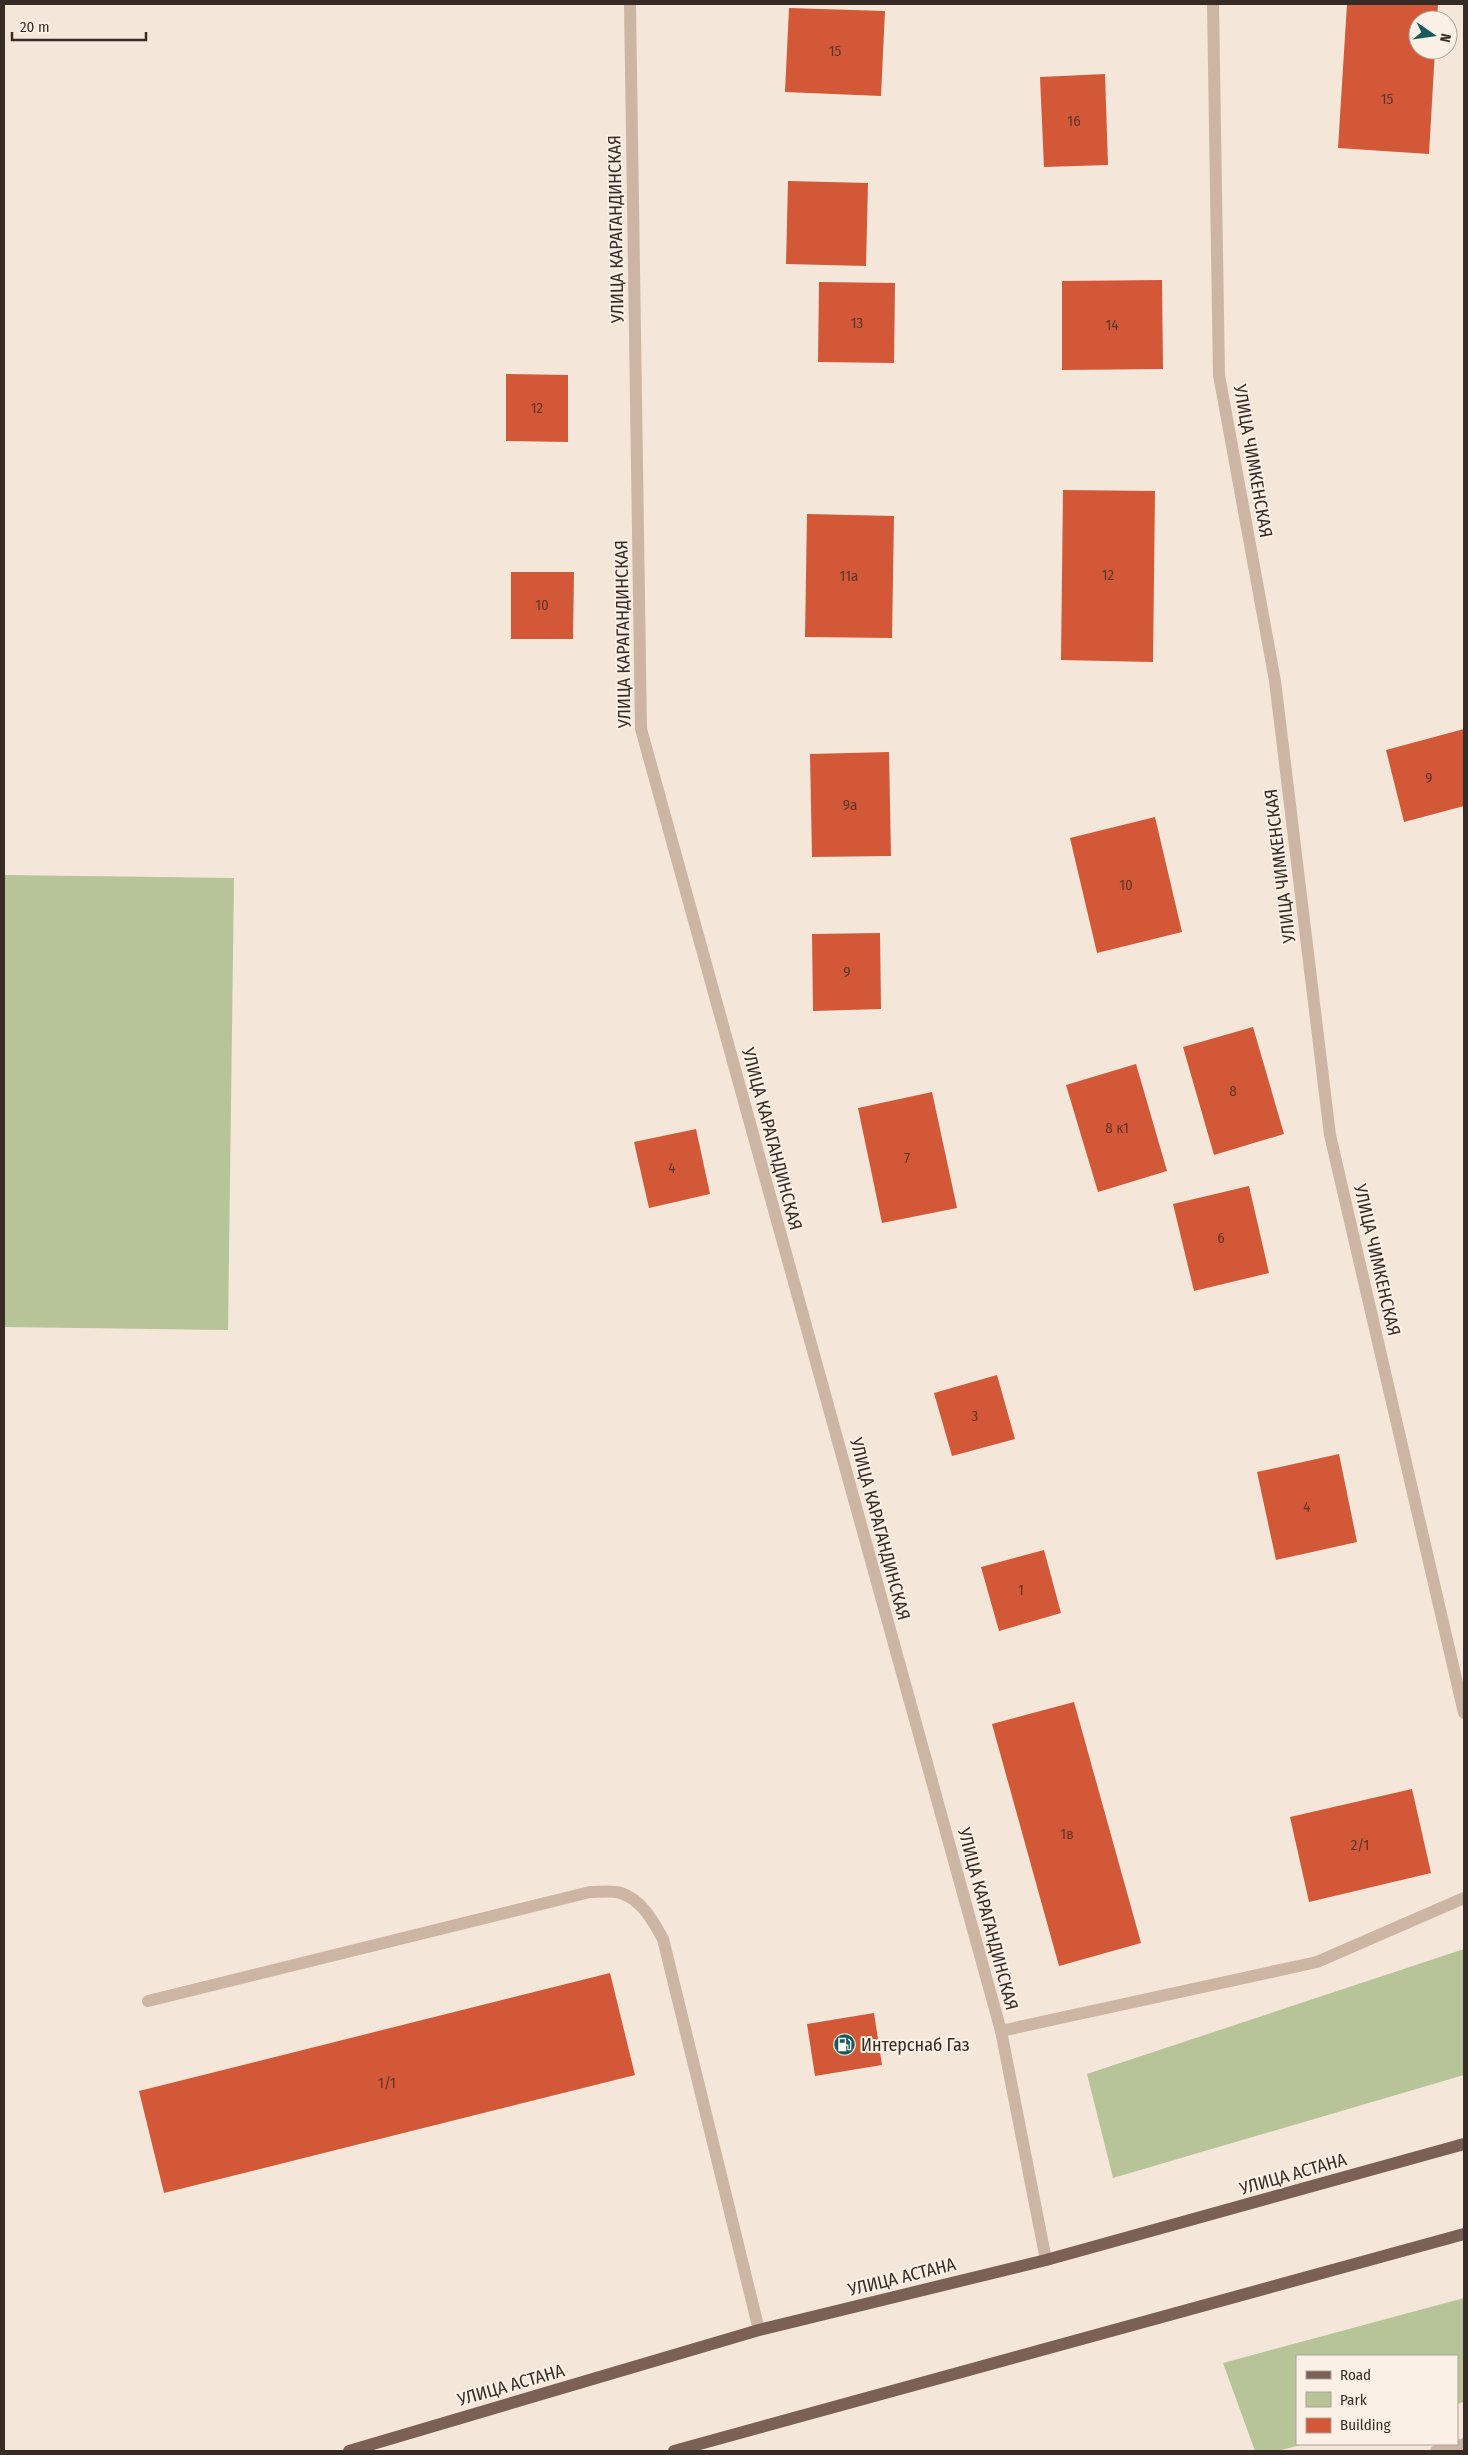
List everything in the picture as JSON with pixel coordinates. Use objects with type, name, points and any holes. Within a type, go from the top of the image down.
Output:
[{"type":"main road","name":"УЛИЦА АСТАНА","points":[[349,2451],[759,2330],[1046,2260],[1464,2144]]},
{"type":"main road","points":[[674,2451],[1464,2234]]},
{"type":"street","name":"УЛИЦА КАРАГАНДИНСКАЯ","points":[[630,4],[641,730],[1001,2031],[1046,2260]]},
{"type":"street","name":"УЛИЦА ЧИМКЕНСКАЯ","points":[[1213,4],[1220,375],[1275,681],[1330,1135],[1464,1713]]},
{"type":"street","points":[[148,2000],[590,1892],[620,1893],[637,1903],[652,1919],[663,1939],[759,2330]]},
{"type":"street","points":[[1001,2031],[1317,1962],[1464,1898]]},
{"type":"street","points":[[1436,2451],[1464,2444]]},
{"type":"green space","points":[[4,875],[234,878],[228,1330],[4,1327]]},
{"type":"green space","points":[[1464,1949],[1464,2075],[1113,2178],[1087,2074]]},
{"type":"green space","points":[[1464,2298],[1464,2402],[1458,2404],[1458,2355],[1296,2355],[1296,2445],[1301,2445],[1277,2451],[1255,2451],[1223,2363]]},
{"type":"building","points":[[1347,4],[1438,4],[1438,10],[1408,10],[1408,60],[1434,60],[1429,154],[1338,148]]},
{"type":"building","points":[[789,8],[885,11],[881,96],[785,92]]},
{"type":"building","points":[[1105,74],[1108,165],[1044,167],[1040,77]]},
{"type":"building","points":[[788,181],[868,183],[866,266],[786,264]]},
{"type":"building","points":[[1162,280],[1163,369],[1062,370],[1062,281]]},
{"type":"building","points":[[819,282],[895,283],[894,363],[818,362]]},
{"type":"building","points":[[506,374],[568,375],[568,442],[506,441]]},
{"type":"building","points":[[1063,490],[1155,491],[1153,662],[1061,660]]},
{"type":"building","points":[[807,514],[894,516],[892,638],[805,637]]},
{"type":"building","points":[[511,572],[574,572],[573,639],[511,639]]},
{"type":"building","points":[[1464,729],[1464,806],[1404,822],[1386,750]]},
{"type":"building","points":[[889,752],[891,856],[812,857],[810,754]]},
{"type":"building","points":[[1155,817],[1182,932],[1097,953],[1070,838]]},
{"type":"building","points":[[880,933],[881,1009],[813,1011],[812,934]]},
{"type":"building","points":[[1253,1027],[1284,1134],[1214,1155],[1183,1047]]},
{"type":"building","points":[[1136,1064],[1167,1171],[1098,1192],[1066,1085]]},
{"type":"building","points":[[932,1092],[957,1208],[882,1223],[858,1108]]},
{"type":"building","points":[[696,1129],[710,1194],[649,1208],[634,1142]]},
{"type":"building","points":[[1249,1186],[1269,1273],[1194,1291],[1173,1204]]},
{"type":"building","points":[[997,1375],[1015,1439],[952,1456],[934,1393]]},
{"type":"building","points":[[1339,1454],[1357,1542],[1276,1560],[1257,1472]]},
{"type":"building","points":[[1044,1550],[1061,1613],[999,1631],[981,1567]]},
{"type":"building","points":[[1074,1702],[1141,1943],[1059,1966],[992,1724]]},
{"type":"building","points":[[1412,1789],[1431,1873],[1309,1902],[1290,1817]]},
{"type":"building","points":[[610,1973],[635,2075],[164,2193],[139,2091]]},
{"type":"building","name":"Интерснаб Газ","points":[[874,2013],[882,2065],[815,2076],[807,2024]]},
{"type":"place","name":"Интерснаб Газ","points":[[845,2045]]}]
